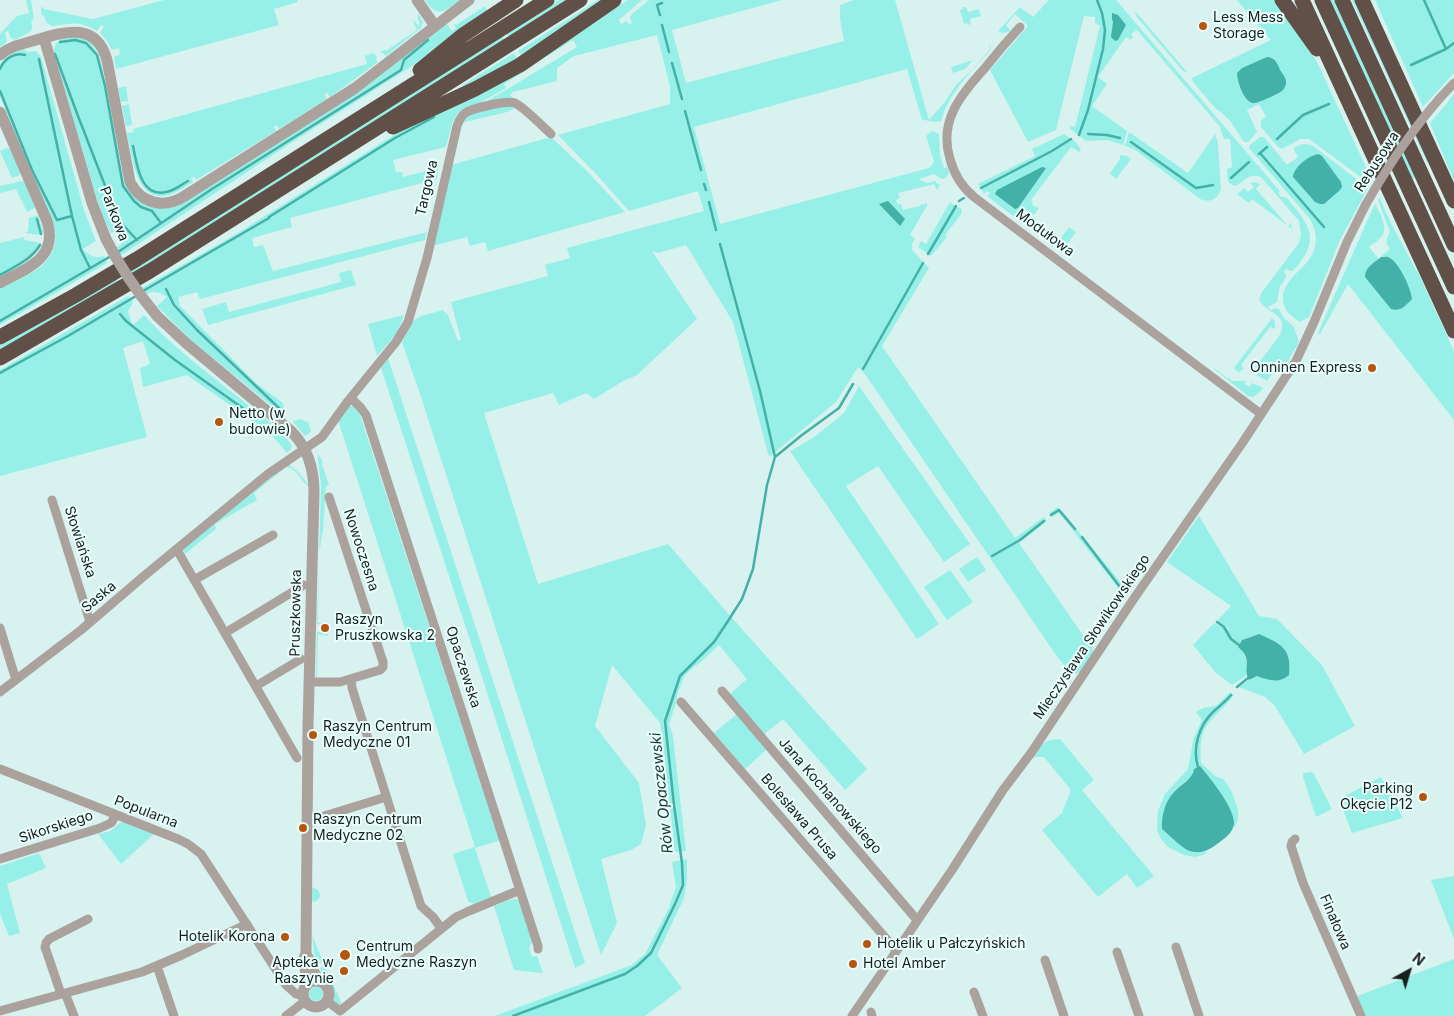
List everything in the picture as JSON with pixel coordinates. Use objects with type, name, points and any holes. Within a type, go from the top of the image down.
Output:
[{"type":"highway","points":[[366,113],[463,35],[516,0]]},
{"type":"highway","points":[[0,337],[137,259],[547,0]]},
{"type":"highway","points":[[0,358],[150,271],[580,0]]},
{"type":"highway","points":[[344,149],[475,90],[520,65],[614,0]]},
{"type":"highway","points":[[1282,0],[1340,83]]},
{"type":"highway","points":[[1302,0],[1454,331]]},
{"type":"highway","points":[[1322,0],[1454,287]]},
{"type":"highway","points":[[1342,0],[1454,245]]},
{"type":"highway","points":[[1362,0],[1454,201]]},
{"type":"highway","points":[[1370,0],[1381,41]]},
{"type":"street","points":[[417,0],[435,26]]},
{"type":"street","points":[[0,55],[12,47],[66,32],[78,31],[92,37],[102,48],[107,60],[130,182],[143,198],[151,202],[163,204],[183,197],[356,88],[469,0]]},
{"type":"street","name":"Modułowa","points":[[1020,27],[962,94],[950,116],[947,138],[948,153],[952,168],[959,180],[974,197],[1261,414]]},
{"type":"street","name":"Parkowa","points":[[44,38],[92,203],[106,239],[127,277],[157,316],[173,332],[287,427],[298,438],[305,450]]},
{"type":"street","name":"Rebusowa","points":[[1337,265],[1366,204],[1395,156],[1454,82]]},
{"type":"street","name":"Targowa","points":[[350,398],[396,342],[408,322],[427,258],[458,122],[464,114],[471,110],[506,102],[514,103],[551,134]]},
{"type":"street","points":[[0,112],[47,221],[50,237],[47,249],[38,261],[0,283]]},
{"type":"street","name":"Mieczysława Słowikowskiego","points":[[852,1016],[952,870],[1003,790],[1031,753],[1135,597],[1261,414],[1302,348],[1337,265]]},
{"type":"street","points":[[305,450],[322,437],[350,398]]},
{"type":"street","name":"Opaczewska","points":[[350,398],[366,414],[538,949]]},
{"type":"street","name":"Saska","points":[[0,692],[90,622],[268,474],[305,450]]},
{"type":"street","name":"Pruszkowska","points":[[305,450],[314,484],[309,682],[306,954],[304,958],[307,1000]]},
{"type":"street","name":"Nowoczesna","points":[[329,497],[383,665],[380,670],[351,679]]},
{"type":"street","name":"Słowiańska","points":[[52,500],[90,622]]},
{"type":"street","points":[[194,580],[273,535]]},
{"type":"street","points":[[177,550],[297,758]]},
{"type":"street","points":[[225,633],[304,585]]},
{"type":"street","points":[[0,628],[16,680]]},
{"type":"street","points":[[256,686],[301,659]]},
{"type":"street","points":[[309,682],[337,682],[351,679],[352,688],[421,906],[441,928]]},
{"type":"street","name":"Jana Kochanowskiego","points":[[722,691],[918,920]]},
{"type":"street","name":"Bolesława Prusa","points":[[681,702],[896,950]]},
{"type":"street","name":"Popularna","points":[[0,769],[183,842],[201,854],[291,991],[307,1000]]},
{"type":"street","points":[[307,818],[321,817],[386,797]]},
{"type":"street","name":"Sikorskiego","points":[[0,860],[100,828],[111,823],[116,815]]},
{"type":"street","name":"Finałowa","points":[[1295,839],[1291,846],[1303,883],[1360,1016]]},
{"type":"street","points":[[307,1000],[315,1007],[341,1011],[458,916],[520,890]]},
{"type":"street","points":[[74,1016],[63,994],[45,947],[49,939],[88,919]]},
{"type":"street","points":[[0,1011],[157,966],[247,924]]},
{"type":"street","points":[[1176,947],[1199,1016]]},
{"type":"street","points":[[1117,952],[1139,1016]]},
{"type":"street","name":"Pruszkowska","points":[[306,954],[315,976],[320,981]]},
{"type":"street","points":[[1045,960],[1064,1016]]},
{"type":"street","points":[[157,966],[174,1016]]},
{"type":"street","points":[[286,1016],[307,1000],[314,981],[320,981],[325,984],[328,990],[329,996],[323,1008]]},
{"type":"street","points":[[974,992],[983,1016]]},
{"type":"shaded area","points":[[26,0],[31,0],[34,19],[31,20],[31,31],[16,39],[11,38],[8,31],[5,32],[7,41],[0,47],[0,34],[17,16],[29,13]]},
{"type":"shaded area","points":[[164,0],[297,0],[298,2],[274,9],[279,25],[116,69],[114,57],[120,54],[119,48],[112,50],[100,33],[104,27],[101,25],[97,31],[87,26],[76,24],[52,26],[47,23],[41,10],[42,6],[44,9],[93,19]]},
{"type":"shaded area","points":[[425,0],[460,0],[446,10],[438,11],[434,10]]},
{"type":"shaded area","points":[[559,0],[568,0],[509,37],[506,33]]},
{"type":"shaded area","points":[[598,0],[606,0],[522,57],[518,51]]},
{"type":"shaded area","points":[[628,0],[642,0],[619,20],[621,24],[626,21],[629,24],[632,23],[631,15],[649,0],[782,0],[672,30],[686,83],[844,41],[840,19],[840,5],[854,0],[895,0],[929,120],[956,85],[990,49],[989,42],[991,49],[956,91],[941,121],[922,120],[907,69],[694,127],[720,224],[929,168],[934,162],[926,136],[932,131],[939,134],[940,155],[944,168],[947,167],[949,172],[947,177],[942,179],[934,174],[919,179],[927,183],[936,181],[940,185],[937,190],[934,184],[898,193],[900,198],[896,200],[898,205],[901,204],[903,210],[920,206],[921,204],[924,205],[925,203],[928,204],[910,235],[915,238],[912,250],[929,268],[882,346],[1015,538],[1044,517],[1047,521],[1019,543],[1094,651],[1081,671],[1076,674],[1070,672],[1058,658],[865,374],[858,367],[836,402],[769,457],[733,322],[686,245],[658,253],[652,251],[697,319],[637,375],[623,381],[594,399],[586,393],[559,405],[553,393],[484,413],[538,584],[668,544],[867,769],[845,790],[783,719],[763,735],[729,695],[747,679],[719,645],[685,675],[669,724],[673,736],[686,851],[675,852],[660,723],[612,665],[595,726],[639,783],[646,825],[641,844],[631,850],[601,859],[617,923],[601,955],[402,342],[413,321],[421,316],[443,310],[448,315],[458,341],[461,340],[451,302],[548,276],[545,265],[570,258],[567,248],[704,211],[698,191],[629,211],[558,135],[670,104],[670,86],[657,35],[574,56],[557,68],[557,81],[513,92],[510,95],[516,101],[484,103],[577,47],[573,40],[528,68],[554,46]]},
{"type":"shaded area","points":[[1049,0],[1116,0],[1279,190],[1281,197],[1286,197],[1301,216],[1309,233],[1308,250],[1293,271],[1286,269],[1284,272],[1286,278],[1280,286],[1277,302],[1268,307],[1271,310],[1279,309],[1283,317],[1294,327],[1299,342],[1283,370],[1276,372],[1279,367],[1277,366],[1267,381],[1257,375],[1255,368],[1280,335],[1282,322],[1259,299],[1262,292],[1299,243],[1301,235],[1299,221],[1261,177],[1250,177],[1235,186],[1230,184],[1227,169],[1232,167],[1230,139],[1224,139],[1220,127],[1137,30],[1131,34],[1133,37],[1131,40],[1126,37],[1098,77],[1107,84],[1092,106],[1127,131],[1123,145],[1107,140],[1086,141],[1070,129],[1070,126],[1075,127],[1100,26],[1095,23],[1095,17],[1084,16],[1056,130],[1028,142],[990,70],[1028,26],[1015,14],[1006,25],[1011,31],[1003,33],[998,31],[1020,7],[1033,17]]},
{"type":"shaded area","points":[[1237,0],[1276,0],[1303,38],[1317,62],[1372,180],[1370,184],[1309,139],[1300,139],[1282,149],[1278,147],[1261,127],[1261,121],[1266,116],[1259,104],[1247,110],[1257,132],[1248,142],[1244,142],[1230,122],[1193,82],[1192,78],[1271,40]]},
{"type":"shaded area","points":[[1329,0],[1334,0],[1415,177],[1412,180]]},
{"type":"shaded area","points":[[1352,0],[1356,0],[1429,160],[1427,162]]},
{"type":"shaded area","points":[[1375,0],[1454,0],[1454,73],[1423,107]]},
{"type":"shaded area","points":[[485,6],[488,12],[452,35],[412,66],[297,139],[120,256],[116,248],[123,240],[122,228],[111,233],[104,219],[54,53],[57,43],[61,39],[77,37],[88,41],[99,55],[124,182],[128,190],[146,205],[169,208],[178,206],[447,24],[452,31],[456,28],[453,23],[456,25]]},
{"type":"shaded area","points":[[966,7],[968,12],[979,9],[981,16],[970,19],[971,24],[964,24],[960,10]]},
{"type":"shaded area","points":[[1135,11],[1187,72],[1183,71],[1136,16]]},
{"type":"shaded area","points":[[1112,13],[1118,15],[1126,25],[1118,40],[1115,41],[1111,37]]},
{"type":"shaded area","points":[[419,14],[423,22],[421,28],[386,56],[380,51],[387,50],[417,30],[413,21],[418,26],[420,24],[417,17]]},
{"type":"shaded area","points":[[502,36],[505,40],[131,274],[129,271]]},
{"type":"shaded area","points":[[25,49],[26,52],[36,51],[41,57],[84,210],[96,241],[83,249],[92,256],[104,256],[107,263],[0,325],[0,289],[41,266],[49,258],[55,238],[54,224],[32,176],[0,96],[0,65],[8,56]]},
{"type":"shaded area","points":[[373,53],[377,57],[376,60],[378,62],[330,97],[327,93],[324,95],[327,99],[279,129],[277,125],[274,127],[276,131],[196,180],[195,177],[191,178],[193,182],[179,191],[169,195],[158,196],[149,192],[137,176],[127,133],[134,132],[133,129],[367,64],[365,56]]},
{"type":"shaded area","points":[[514,53],[518,60],[463,87],[463,85]]},
{"type":"shaded area","points":[[1267,57],[1274,59],[1277,63],[1286,84],[1280,92],[1255,103],[1250,102],[1244,95],[1237,73],[1242,68]]},
{"type":"shaded area","points":[[973,60],[965,69],[953,73],[951,67]]},
{"type":"shaded area","points":[[523,68],[525,71],[504,84],[506,88],[480,103],[459,112],[452,123],[446,147],[393,160],[396,172],[402,172],[403,177],[438,168],[437,179],[290,218],[292,227],[252,238],[254,247],[263,245],[273,271],[427,232],[425,240],[200,299],[197,292],[178,297],[180,306],[256,383],[283,403],[284,409],[282,412],[278,411],[191,340],[157,306],[167,297],[152,292],[146,294],[142,288],[233,236],[402,130]]},
{"type":"shaded area","points":[[126,86],[128,101],[121,102],[118,88]]},
{"type":"shaded area","points":[[1454,94],[1454,181],[1430,123]]},
{"type":"shaded area","points":[[129,104],[132,125],[126,126],[122,106]]},
{"type":"shaded area","points":[[505,104],[518,107],[507,112],[461,123],[469,114]]},
{"type":"shaded area","points":[[1129,132],[1188,173],[1215,134],[1218,143],[1221,189],[1217,196],[1213,200],[1200,199],[1134,149],[1125,146]]},
{"type":"shaded area","points":[[1064,134],[1076,142],[1081,150],[1079,152],[1071,147],[1031,200],[1032,205],[1039,208],[1034,215],[1025,209],[1017,219],[987,196],[990,193],[987,191],[984,194],[978,184],[1035,156],[1032,149]]},
{"type":"shaded area","points":[[551,137],[587,171],[625,212],[488,251],[485,242],[470,246],[467,237],[432,246],[451,165]]},
{"type":"shaded area","points":[[1260,137],[1264,137],[1287,165],[1298,157],[1294,150],[1295,147],[1303,144],[1312,145],[1368,188],[1340,240],[1309,317],[1300,322],[1291,316],[1285,308],[1283,294],[1290,281],[1313,253],[1316,240],[1315,231],[1310,219],[1249,148]]},
{"type":"shaded area","points":[[7,148],[10,149],[21,173],[12,178],[0,151]]},
{"type":"shaded area","points":[[1318,154],[1322,156],[1341,182],[1342,187],[1324,204],[1315,202],[1293,177],[1296,169],[1302,162]]},
{"type":"shaded area","points":[[1120,155],[1131,159],[1116,179],[1110,173],[1120,159]]},
{"type":"shaded area","points":[[1042,167],[1046,168],[1018,208],[1015,209],[995,194],[997,190]]},
{"type":"shaded area","points":[[25,182],[35,207],[27,212],[16,189],[0,193],[0,186]]},
{"type":"shaded area","points":[[1250,183],[1260,184],[1256,189],[1288,226],[1252,199],[1249,203],[1237,194],[1244,188],[1248,192],[1254,187]]},
{"type":"shaded area","points":[[1379,197],[1421,279],[1454,351],[1454,420],[1348,284],[1320,334],[1318,333],[1375,204],[1383,220],[1384,233],[1369,247],[1379,259],[1367,268],[1387,257],[1381,257],[1390,249],[1387,240],[1390,232],[1378,200]]},
{"type":"shaded area","points":[[888,201],[905,219],[900,226],[879,204]]},
{"type":"shaded area","points":[[950,202],[961,208],[962,213],[945,235],[947,237],[931,256],[918,247],[921,241],[926,244]]},
{"type":"shaded area","points":[[38,215],[43,234],[25,233],[28,231],[29,218]]},
{"type":"shaded area","points":[[1069,227],[1076,232],[1067,244],[1060,239]]},
{"type":"shaded area","points":[[24,237],[24,240],[41,243],[42,245],[28,260],[0,278],[0,243]]},
{"type":"shaded area","points":[[1381,257],[1388,257],[1401,270],[1409,289],[1412,299],[1400,309],[1391,309],[1365,277],[1368,268]]},
{"type":"shaded area","points":[[351,270],[356,285],[208,325],[202,309],[226,302],[229,312],[341,282],[339,273]]},
{"type":"shaded area","points":[[116,278],[118,282],[0,350],[0,345]]},
{"type":"shaded area","points":[[128,296],[133,302],[128,311],[133,325],[144,315],[190,359],[276,427],[292,446],[291,449],[287,453],[270,433],[187,375],[143,387],[140,368],[150,364],[143,341],[123,348],[147,437],[0,476],[0,370]]},
{"type":"shaded area","points":[[404,315],[398,332],[377,356],[368,324]]},
{"type":"shaded area","points":[[1272,318],[1275,322],[1275,329],[1270,327],[1241,365],[1244,369],[1238,372],[1234,368]]},
{"type":"shaded area","points":[[388,358],[585,963],[575,968],[381,368]]},
{"type":"shaded area","points":[[1214,368],[1231,379],[1231,381],[1246,381],[1244,384],[1250,387],[1252,383],[1263,388],[1253,397],[1248,396]]},
{"type":"shaded area","points":[[859,386],[970,544],[944,562],[878,466],[846,486],[939,624],[917,639],[790,451],[813,438],[844,413]]},
{"type":"shaded area","points":[[349,406],[358,409],[498,837],[501,840],[475,848],[491,897],[474,904],[468,901],[453,854],[475,847],[339,423],[337,422]]},
{"type":"shaded area","points":[[300,419],[308,422],[311,432],[305,436],[293,422]]},
{"type":"shaded area","points":[[318,454],[323,462],[329,485],[326,486],[323,530],[319,554],[321,487]]},
{"type":"shaded area","points":[[288,464],[298,472],[308,486],[296,472],[286,467],[254,493],[257,500],[215,524],[216,529],[185,554],[182,549]]},
{"type":"shaded area","points":[[1058,507],[1127,590],[1124,595],[1059,513],[1052,517],[1049,513]]},
{"type":"shaded area","points":[[1199,516],[1259,616],[1277,619],[1322,665],[1355,726],[1304,754],[1275,706],[1265,697],[1239,687],[1257,676],[1267,679],[1259,634],[1246,638],[1239,644],[1238,647],[1247,660],[1247,672],[1246,676],[1232,685],[1215,672],[1193,645],[1214,623],[1231,630],[1217,621],[1231,606],[1167,562]]},
{"type":"shaded area","points":[[319,557],[318,623],[328,623],[328,636],[318,634],[317,679],[317,632],[327,632],[327,625],[317,624]]},
{"type":"shaded area","points":[[977,557],[986,570],[968,582],[959,569]]},
{"type":"shaded area","points":[[950,570],[973,602],[947,620],[924,587]]},
{"type":"shaded area","points":[[1259,634],[1279,644],[1287,653],[1289,675],[1285,678],[1273,680],[1257,676],[1249,680],[1247,676],[1247,660],[1238,647],[1242,640]]},
{"type":"shaded area","points":[[1230,692],[1234,695],[1204,731],[1201,763],[1215,776],[1223,779],[1231,790],[1238,809],[1238,819],[1235,827],[1233,826],[1233,819],[1222,794],[1200,766],[1194,769],[1191,776],[1171,796],[1162,829],[1194,853],[1207,852],[1195,857],[1184,855],[1168,847],[1161,839],[1157,831],[1158,811],[1165,794],[1188,769],[1194,737],[1202,720],[1196,712],[1203,708],[1216,706]]},
{"type":"shaded area","points":[[737,714],[767,749],[745,769],[714,733]]},
{"type":"shaded area","points":[[1060,739],[1094,780],[1082,790],[1154,876],[1137,888],[1127,874],[1098,897],[1042,830],[1062,813],[1071,790],[1044,757],[1034,757],[1044,743]]},
{"type":"shaded area","points":[[1200,766],[1226,801],[1233,816],[1234,826],[1228,835],[1211,848],[1196,852],[1189,851],[1183,847],[1162,829],[1162,824],[1164,809],[1168,800],[1189,779],[1194,769]]},
{"type":"shaded area","points":[[1313,772],[1332,809],[1316,817],[1303,777],[1303,773]]},
{"type":"shaded area","points":[[1381,777],[1403,818],[1352,833],[1339,799]]},
{"type":"shaded area","points":[[123,822],[154,834],[121,864],[98,834],[110,831]]},
{"type":"shaded area","points":[[39,853],[46,868],[7,884],[20,933],[9,936],[0,914],[0,866]]},
{"type":"shaded area","points":[[687,859],[687,879],[684,898],[657,955],[682,988],[645,1016],[495,1016],[632,965],[645,954],[669,908],[676,887],[672,862]]},
{"type":"shaded area","points":[[1454,876],[1454,939],[1431,880]]},
{"type":"shaded area","points":[[312,887],[318,890],[320,895],[319,899],[314,902],[312,901]]},
{"type":"shaded area","points":[[517,899],[521,904],[533,941],[529,948],[532,957],[537,956],[543,973],[514,970],[494,906]]},
{"type":"shaded area","points":[[312,936],[323,962],[317,964],[314,949]]},
{"type":"shaded area","points":[[1454,959],[1454,1016],[1364,1016],[1355,997]]},
{"type":"shaded area","points":[[325,966],[342,1004],[340,1005],[334,1001],[333,987],[319,972],[321,971],[320,968]]},
{"type":"shaded area","points":[[316,987],[321,989],[323,994],[321,999],[316,1001],[311,999],[309,994],[311,989]]},
{"type":"waterway","points":[[1079,135],[1088,110],[1103,49],[1105,30],[1097,0]]},
{"type":"waterway","points":[[1424,0],[1446,49]]},
{"type":"waterway","points":[[660,15],[657,5],[662,3]]},
{"type":"waterway","points":[[662,25],[669,52]]},
{"type":"waterway","points":[[60,42],[75,40],[86,43],[97,55],[105,86],[123,186],[134,201],[141,207],[152,211],[161,223]]},
{"type":"waterway","points":[[118,252],[212,189],[401,70],[404,60],[428,40]]},
{"type":"waterway","name":"Rów Opaczewski","points":[[1411,65],[1446,49],[1454,43]]},
{"type":"waterway","points":[[0,69],[10,57],[21,54],[25,55]]},
{"type":"waterway","points":[[55,54],[111,201],[121,223],[137,240]]},
{"type":"waterway","points":[[39,59],[72,216],[81,250],[86,260]]},
{"type":"waterway","points":[[672,63],[682,99]]},
{"type":"waterway","points":[[0,91],[32,170],[57,220],[72,216]]},
{"type":"waterway","name":"Rów Opaczewski","points":[[1277,139],[1303,115],[1329,104]]},
{"type":"waterway","points":[[685,111],[701,170]]},
{"type":"waterway","points":[[269,217],[395,138],[434,117]]},
{"type":"waterway","name":"Rów Opaczewski","points":[[1088,134],[1120,138]]},
{"type":"waterway","name":"Rów Opaczewski","points":[[981,188],[1071,139]]},
{"type":"waterway","name":"Rów Opaczewski","points":[[1131,142],[1196,188],[1213,185]]},
{"type":"waterway","points":[[133,146],[141,178],[150,190],[157,192],[169,191],[188,181]]},
{"type":"waterway","name":"Rów Opaczewski","points":[[1259,154],[1267,147]]},
{"type":"waterway","points":[[1260,153],[1324,227]]},
{"type":"waterway","name":"Rów Opaczewski","points":[[1231,178],[1249,162]]},
{"type":"waterway","points":[[704,184],[706,190]]},
{"type":"waterway","name":"Rów Opaczewski","points":[[959,201],[964,198]]},
{"type":"waterway","points":[[709,202],[716,230]]},
{"type":"waterway","name":"Rów Opaczewski","points":[[928,254],[956,206]]},
{"type":"waterway","points":[[143,291],[269,218]]},
{"type":"waterway","points":[[37,219],[41,234]]},
{"type":"waterway","points":[[720,244],[760,391],[775,457]]},
{"type":"waterway","points":[[0,275],[27,259],[40,245]]},
{"type":"waterway","points":[[0,321],[111,256]]},
{"type":"waterway","points":[[87,262],[90,268]]},
{"type":"waterway","name":"Rów Opaczewski","points":[[863,369],[923,263]]},
{"type":"waterway","points":[[166,289],[174,305],[197,330],[281,410]]},
{"type":"waterway","points":[[0,373],[136,296]]},
{"type":"waterway","points":[[120,314],[126,321],[175,360],[251,414]]},
{"type":"waterway","name":"Rów Opaczewski","points":[[513,1016],[625,974],[651,953],[683,885],[665,721],[680,676],[714,642],[742,599],[753,569],[767,485],[775,457],[839,408],[853,384]]},
{"type":"waterway","points":[[1051,515],[1059,510],[1075,529]]},
{"type":"waterway","points":[[992,556],[1020,540],[1044,521]]},
{"type":"waterway","points":[[1082,537],[1123,591]]},
{"type":"waterway","points":[[1217,622],[1224,627],[1231,639],[1239,645]]},
{"type":"waterway","points":[[1237,687],[1248,678]]},
{"type":"waterway","points":[[1198,767],[1196,745],[1204,723],[1231,695]]},
{"type":"place","name":"Less Mess Storage","points":[[1203,26]]},
{"type":"place","name":"Onninen Express","points":[[1372,368]]},
{"type":"place","name":"Netto (w budowie)","points":[[219,422]]},
{"type":"place","name":"Raszyn Pruszkowska 2","points":[[325,628]]},
{"type":"place","name":"Raszyn Centrum Medyczne 01","points":[[313,735]]},
{"type":"place","name":"Parking Okęcie P12","points":[[1423,797]]},
{"type":"place","name":"Raszyn Centrum Medyczne 02","points":[[303,828]]},
{"type":"place","name":"Hotelik Korona","points":[[285,937]]},
{"type":"place","name":"Hotelik u Pałczyńskich","points":[[867,944]]},
{"type":"place","name":"Centrum Medyczne Raszyn","points":[[345,955]]},
{"type":"place","name":"Hotel Amber","points":[[853,964]]},
{"type":"place","name":"Apteka w Raszynie","points":[[344,971]]}]
